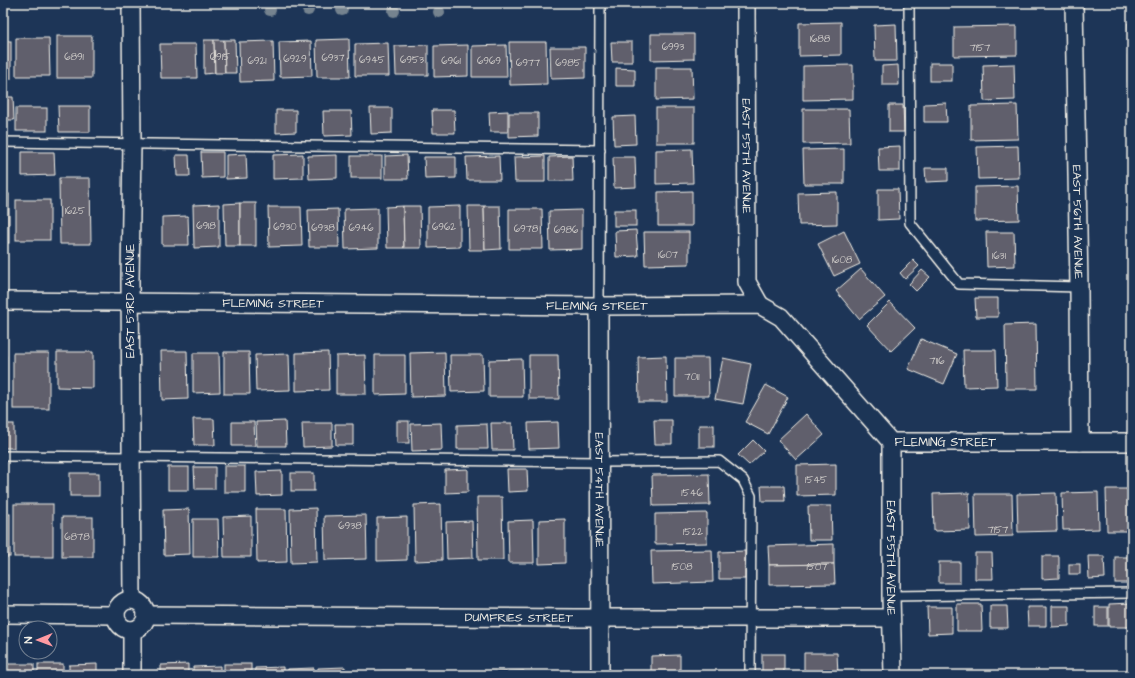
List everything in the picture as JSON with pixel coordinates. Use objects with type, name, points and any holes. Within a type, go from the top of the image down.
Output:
[{"type":"street","name":"EAST 53RD AVENUE","points":[[131,3],[132,144],[130,302],[132,600]]},
{"type":"street","name":"EAST 55TH AVENUE","points":[[746,3],[747,282],[760,305]]},
{"type":"street","name":"EAST 56TH AVENUE","points":[[1074,3],[1080,442]]},
{"type":"street","name":"FLEMING STREET","points":[[3,301],[599,306],[760,305],[781,316],[891,442],[1132,442]]},
{"type":"street","name":"EAST 54TH AVENUE","points":[[599,306],[600,675]]},
{"type":"street","name":"EAST 55TH AVENUE","points":[[891,442],[891,618],[893,675]]},
{"type":"street","points":[[127,600],[132,600],[144,606],[146,615],[144,624],[136,629],[127,630],[119,624],[116,615],[119,606],[127,600]]},
{"type":"street","points":[[3,614],[116,615]]},
{"type":"street","name":"DUMFRIES STREET","points":[[146,615],[891,618]]},
{"type":"street","points":[[132,630],[132,675]]},
{"type":"lane","points":[[599,306],[600,3]]},
{"type":"lane","points":[[909,3],[910,223],[959,284],[1079,287]]},
{"type":"lane","points":[[3,142],[600,150]]},
{"type":"lane","points":[[3,456],[131,456],[600,462],[719,461],[743,480],[751,496],[750,675]]},
{"type":"lane","points":[[891,596],[1132,593]]},
{"type":"building","points":[[841,22],[841,55],[799,56],[799,23]]},
{"type":"building","points":[[1128,23],[1132,23],[1132,49],[1129,50]]},
{"type":"building","points":[[896,24],[897,61],[875,61],[874,25]]},
{"type":"building","points":[[1017,26],[1017,55],[954,56],[954,27]]},
{"type":"building","points":[[651,34],[694,34],[694,59],[651,60]]},
{"type":"building","points":[[57,36],[92,36],[92,78],[57,78]]},
{"type":"building","points":[[16,38],[49,38],[50,76],[16,76]]},
{"type":"building","points":[[349,39],[350,77],[317,77],[316,40]]},
{"type":"building","points":[[204,40],[214,40],[215,73],[204,74]]},
{"type":"building","points":[[214,40],[224,40],[225,73],[215,73]]},
{"type":"building","points":[[224,40],[235,40],[236,73],[225,73]]},
{"type":"building","points":[[3,41],[11,41],[11,79],[3,79]]},
{"type":"building","points":[[273,41],[274,81],[240,82],[239,42]]},
{"type":"building","points":[[311,41],[312,76],[280,77],[279,42]]},
{"type":"building","points":[[509,42],[546,42],[547,84],[510,85]]},
{"type":"building","points":[[611,42],[632,42],[632,62],[612,62]]},
{"type":"building","points":[[388,43],[389,76],[355,76],[355,44]]},
{"type":"building","points":[[160,44],[196,44],[197,78],[161,78]]},
{"type":"building","points":[[428,45],[428,75],[396,75],[395,46]]},
{"type":"building","points":[[468,45],[468,76],[434,77],[434,46]]},
{"type":"building","points":[[506,45],[507,77],[472,77],[472,46]]},
{"type":"building","points":[[550,47],[585,47],[585,78],[551,79]]},
{"type":"building","points":[[1128,55],[1132,55],[1132,82],[1128,82]]},
{"type":"building","points":[[930,63],[952,63],[952,81],[930,81]]},
{"type":"building","points":[[1014,64],[1015,100],[984,101],[983,65]]},
{"type":"building","points":[[853,65],[853,99],[803,100],[803,66]]},
{"type":"building","points":[[898,65],[899,85],[882,85],[882,66]]},
{"type":"building","points":[[656,67],[692,67],[693,99],[656,100]]},
{"type":"building","points":[[616,68],[635,69],[635,86],[616,86]]},
{"type":"building","points":[[3,97],[13,97],[14,120],[3,120]]},
{"type":"building","points":[[946,103],[947,122],[924,122],[924,104]]},
{"type":"building","points":[[889,105],[903,105],[904,132],[889,132]]},
{"type":"building","points":[[1017,105],[1018,139],[971,140],[971,106]]},
{"type":"building","points":[[58,106],[90,106],[90,132],[59,132]]},
{"type":"building","points":[[16,108],[47,108],[47,131],[16,131]]},
{"type":"building","points":[[370,108],[392,108],[392,133],[371,134]]},
{"type":"building","points":[[656,108],[694,108],[694,143],[656,143]]},
{"type":"building","points":[[803,109],[849,109],[850,143],[803,144]]},
{"type":"building","points":[[276,110],[296,110],[296,132],[276,133]]},
{"type":"building","points":[[432,110],[454,110],[455,133],[433,133]]},
{"type":"building","points":[[323,111],[351,111],[352,135],[324,136]]},
{"type":"building","points":[[508,111],[508,132],[490,132],[489,112]]},
{"type":"building","points":[[509,113],[538,113],[538,136],[509,137]]},
{"type":"building","points":[[635,116],[636,144],[614,145],[613,117]]},
{"type":"building","points":[[900,146],[900,171],[879,171],[878,147]]},
{"type":"building","points":[[1018,146],[1019,178],[978,179],[977,147]]},
{"type":"building","points":[[692,149],[693,183],[656,184],[656,150]]},
{"type":"building","points":[[844,149],[844,184],[804,184],[803,150]]},
{"type":"building","points":[[22,152],[54,152],[55,175],[22,176]]},
{"type":"building","points":[[201,152],[223,152],[223,177],[202,178]]},
{"type":"building","points":[[246,154],[247,178],[226,179],[226,155]]},
{"type":"building","points":[[303,154],[303,178],[273,179],[273,155]]},
{"type":"building","points":[[176,155],[189,155],[190,176],[177,176]]},
{"type":"building","points":[[337,155],[337,178],[309,179],[308,156]]},
{"type":"building","points":[[407,155],[408,179],[385,179],[385,156]]},
{"type":"building","points":[[351,156],[382,156],[382,178],[351,178]]},
{"type":"building","points":[[499,156],[500,180],[467,180],[466,157]]},
{"type":"building","points":[[545,156],[545,182],[515,182],[514,157]]},
{"type":"building","points":[[572,156],[573,181],[549,181],[549,157]]},
{"type":"building","points":[[424,157],[456,157],[456,178],[425,179]]},
{"type":"building","points":[[613,157],[635,157],[636,187],[614,188]]},
{"type":"building","points":[[925,168],[948,168],[948,181],[926,182]]},
{"type":"building","points":[[1132,170],[1132,202],[1131,202]]},
{"type":"building","points":[[59,178],[90,178],[91,244],[60,244]]},
{"type":"building","points":[[1018,186],[1019,220],[975,221],[975,187]]},
{"type":"building","points":[[878,189],[898,189],[899,219],[878,220]]},
{"type":"building","points":[[692,191],[692,226],[658,226],[658,192]]},
{"type":"building","points":[[837,192],[837,224],[799,225],[798,193]]},
{"type":"building","points":[[3,194],[9,194],[9,243],[3,243]]},
{"type":"building","points":[[16,200],[50,200],[50,240],[16,240]]},
{"type":"building","points":[[240,203],[240,246],[225,246],[224,204]]},
{"type":"building","points":[[240,203],[256,203],[256,246],[240,246]]},
{"type":"building","points":[[219,204],[219,247],[194,248],[193,205]]},
{"type":"building","points":[[403,206],[404,248],[387,248],[386,207]]},
{"type":"building","points":[[403,206],[420,206],[421,248],[404,248]]},
{"type":"building","points":[[460,206],[460,247],[428,248],[428,207]]},
{"type":"building","points":[[468,206],[484,206],[485,250],[469,250]]},
{"type":"building","points":[[484,206],[500,206],[501,249],[485,250]]},
{"type":"building","points":[[268,207],[301,207],[302,246],[269,247]]},
{"type":"building","points":[[378,208],[378,248],[345,249],[344,209]]},
{"type":"building","points":[[338,209],[339,247],[309,247],[308,210]]},
{"type":"building","points":[[509,209],[542,209],[543,249],[509,249]]},
{"type":"building","points":[[1131,209],[1132,209],[1132,244]]},
{"type":"building","points":[[582,210],[582,249],[550,250],[549,211]]},
{"type":"building","points":[[614,210],[636,210],[636,226],[614,226]]},
{"type":"building","points":[[188,216],[189,245],[162,245],[162,217]]},
{"type":"building","points":[[636,230],[638,256],[616,257],[615,231]]},
{"type":"building","points":[[844,231],[860,264],[834,276],[818,244]]},
{"type":"building","points":[[644,232],[689,232],[689,264],[645,265]]},
{"type":"building","points":[[986,232],[1014,232],[1015,266],[987,267]]},
{"type":"building","points":[[913,260],[919,266],[905,279],[900,273]]},
{"type":"building","points":[[861,269],[885,297],[859,319],[836,291]]},
{"type":"building","points":[[922,270],[930,277],[916,291],[909,284]]},
{"type":"building","points":[[975,298],[998,298],[998,317],[976,317]]},
{"type":"building","points":[[890,302],[915,328],[891,351],[867,325]]},
{"type":"building","points":[[1036,324],[1037,389],[1006,389],[1005,325]]},
{"type":"building","points":[[1131,329],[1132,329],[1132,362]]},
{"type":"building","points":[[921,339],[957,354],[944,384],[908,369]]},
{"type":"building","points":[[963,350],[996,350],[997,386],[964,387]]},
{"type":"building","points":[[161,351],[187,351],[188,399],[162,400]]},
{"type":"building","points":[[57,352],[93,352],[93,388],[57,387]]},
{"type":"building","points":[[224,352],[249,352],[250,394],[224,394]]},
{"type":"building","points":[[328,352],[329,390],[296,391],[296,353]]},
{"type":"building","points":[[445,352],[446,396],[411,397],[410,353]]},
{"type":"building","points":[[13,353],[49,353],[49,409],[13,409]]},
{"type":"building","points":[[193,353],[219,353],[220,392],[193,393]]},
{"type":"building","points":[[289,354],[290,390],[256,391],[255,355]]},
{"type":"building","points":[[365,355],[366,394],[336,394],[336,356]]},
{"type":"building","points":[[375,355],[405,355],[405,394],[375,395]]},
{"type":"building","points":[[450,355],[483,355],[484,391],[451,392]]},
{"type":"building","points":[[529,355],[558,355],[559,399],[529,399]]},
{"type":"building","points":[[3,356],[6,356],[6,392],[3,392]]},
{"type":"building","points":[[666,356],[667,402],[639,402],[638,357]]},
{"type":"building","points":[[675,358],[708,358],[709,396],[675,396]]},
{"type":"building","points":[[723,358],[751,364],[743,404],[715,399]]},
{"type":"building","points":[[522,359],[523,397],[489,397],[489,360]]},
{"type":"building","points":[[1129,370],[1132,370],[1132,399],[1130,399]]},
{"type":"building","points":[[766,385],[788,397],[768,434],[745,422]]},
{"type":"building","points":[[806,414],[824,435],[796,460],[778,440]]},
{"type":"building","points":[[193,419],[214,419],[215,445],[194,445]]},
{"type":"building","points":[[654,420],[672,420],[672,444],[655,444]]},
{"type":"building","points":[[285,421],[286,446],[257,446],[256,422]]},
{"type":"building","points":[[397,421],[409,421],[409,443],[397,443]]},
{"type":"building","points":[[232,422],[254,422],[255,446],[232,446]]},
{"type":"building","points":[[558,422],[559,448],[529,449],[528,423]]},
{"type":"building","points":[[302,423],[332,423],[332,446],[303,447]]},
{"type":"building","points":[[441,423],[442,450],[412,451],[411,424]]},
{"type":"building","points":[[491,423],[512,423],[513,450],[492,450]]},
{"type":"building","points":[[3,424],[14,424],[14,448],[3,448]]},
{"type":"building","points":[[335,424],[353,424],[353,445],[336,445]]},
{"type":"building","points":[[487,424],[488,449],[457,449],[457,425]]},
{"type":"building","points":[[699,425],[714,425],[714,447],[699,447]]},
{"type":"building","points":[[753,440],[764,451],[749,465],[738,455]]},
{"type":"building","points":[[836,464],[836,495],[797,496],[797,465]]},
{"type":"building","points":[[224,466],[245,466],[245,492],[224,492]]},
{"type":"building","points":[[168,467],[189,467],[189,490],[168,490]]},
{"type":"building","points":[[194,467],[215,467],[215,489],[195,489]]},
{"type":"building","points":[[468,469],[468,492],[445,493],[445,470]]},
{"type":"building","points":[[507,469],[527,469],[528,491],[508,492]]},
{"type":"building","points":[[3,471],[6,471],[6,495],[3,495]]},
{"type":"building","points":[[282,471],[282,495],[257,496],[256,472]]},
{"type":"building","points":[[70,473],[99,473],[99,496],[70,496]]},
{"type":"building","points":[[291,473],[314,473],[314,491],[291,491]]},
{"type":"building","points":[[709,474],[710,505],[653,506],[652,475]]},
{"type":"building","points":[[761,486],[784,486],[785,501],[762,501]]},
{"type":"building","points":[[1106,489],[1132,489],[1132,531],[1107,531]]},
{"type":"building","points":[[1098,492],[1099,529],[1063,530],[1062,493]]},
{"type":"building","points":[[969,493],[970,530],[934,531],[933,494]]},
{"type":"building","points":[[1056,493],[1057,531],[1018,532],[1017,494]]},
{"type":"building","points":[[975,494],[1012,494],[1013,536],[976,537]]},
{"type":"building","points":[[477,497],[502,497],[503,560],[478,560]]},
{"type":"building","points":[[14,504],[53,504],[53,557],[14,557]]},
{"type":"building","points":[[441,504],[442,560],[415,561],[414,505]]},
{"type":"building","points":[[808,506],[831,506],[832,540],[809,540]]},
{"type":"building","points":[[316,508],[317,562],[291,563],[290,509]]},
{"type":"building","points":[[189,509],[190,554],[164,555],[163,510]]},
{"type":"building","points":[[256,509],[286,509],[287,562],[257,563]]},
{"type":"building","points":[[707,513],[707,543],[655,544],[655,514]]},
{"type":"building","points":[[3,514],[10,514],[10,557],[3,557]]},
{"type":"building","points":[[366,515],[367,559],[325,560],[324,516]]},
{"type":"building","points":[[251,516],[251,557],[224,557],[223,517]]},
{"type":"building","points":[[62,517],[93,517],[93,557],[62,557]]},
{"type":"building","points":[[407,517],[407,560],[377,561],[377,518]]},
{"type":"building","points":[[193,519],[218,519],[219,557],[193,557]]},
{"type":"building","points":[[565,519],[565,563],[539,564],[539,520]]},
{"type":"building","points":[[533,520],[534,563],[509,563],[508,521]]},
{"type":"building","points":[[472,521],[473,558],[447,559],[446,522]]},
{"type":"building","points":[[834,544],[834,564],[769,565],[768,546]]},
{"type":"building","points":[[712,550],[713,582],[652,584],[651,551]]},
{"type":"building","points":[[745,551],[745,579],[719,579],[719,552]]},
{"type":"building","points":[[975,553],[992,553],[993,579],[975,579]]},
{"type":"building","points":[[1042,556],[1059,556],[1059,578],[1042,579]]},
{"type":"building","points":[[1088,556],[1104,556],[1105,578],[1089,579]]},
{"type":"building","points":[[1115,557],[1132,557],[1132,583],[1115,583]]},
{"type":"building","points":[[939,562],[960,562],[960,583],[939,583]]},
{"type":"building","points":[[834,564],[835,584],[769,585],[769,565]]},
{"type":"building","points":[[1069,564],[1080,564],[1080,574],[1069,574]]},
{"type":"building","points":[[1132,603],[1132,627],[1109,627],[1109,604]]},
{"type":"building","points":[[957,604],[981,604],[982,631],[957,631]]},
{"type":"building","points":[[990,606],[1007,606],[1008,628],[990,628]]},
{"type":"building","points":[[1052,606],[1069,606],[1069,626],[1052,627]]},
{"type":"building","points":[[927,607],[952,607],[952,633],[928,634]]},
{"type":"building","points":[[1027,607],[1046,607],[1046,626],[1028,626]]},
{"type":"building","points":[[1095,607],[1108,607],[1108,626],[1095,626]]},
{"type":"building","points":[[804,653],[837,653],[838,675],[804,675]]},
{"type":"building","points":[[762,654],[784,654],[784,674],[762,674]]},
{"type":"building","points":[[680,655],[680,675],[651,675],[651,656]]},
{"type":"building","points":[[6,664],[34,664],[34,675],[6,675]]},
{"type":"building","points":[[38,664],[63,664],[63,675],[38,675]]},
{"type":"building","points":[[97,664],[97,675],[69,675],[69,665]]},
{"type":"building","points":[[188,664],[188,675],[161,675],[161,665]]},
{"type":"building","points":[[224,664],[251,664],[251,675],[224,675]]},
{"type":"building","points":[[220,666],[220,675],[193,675],[193,667]]},
{"type":"building","points":[[283,667],[283,675],[255,675],[255,668]]},
{"type":"building","points":[[345,667],[345,675],[318,675],[318,668]]},
{"type":"building","points":[[314,668],[314,675],[288,675],[288,669]]},
{"type":"building","points":[[382,671],[390,671],[390,675],[382,675]]},
{"type":"building","points":[[390,671],[399,671],[399,675],[390,675]]},
{"type":"building","points":[[399,671],[408,671],[408,675],[399,675]]},
{"type":"building","points":[[524,671],[524,675],[491,675],[491,672]]},
{"type":"building","points":[[348,673],[377,673],[377,675],[348,675]]},
{"type":"building","points":[[447,673],[447,675],[412,675],[412,674]]},
{"type":"building","points":[[1074,673],[1074,675],[1051,675],[1051,674]]},
{"type":"building","points":[[487,674],[487,675],[453,675]]},
{"type":"building","points":[[1042,674],[1042,675],[1019,675]]}]
